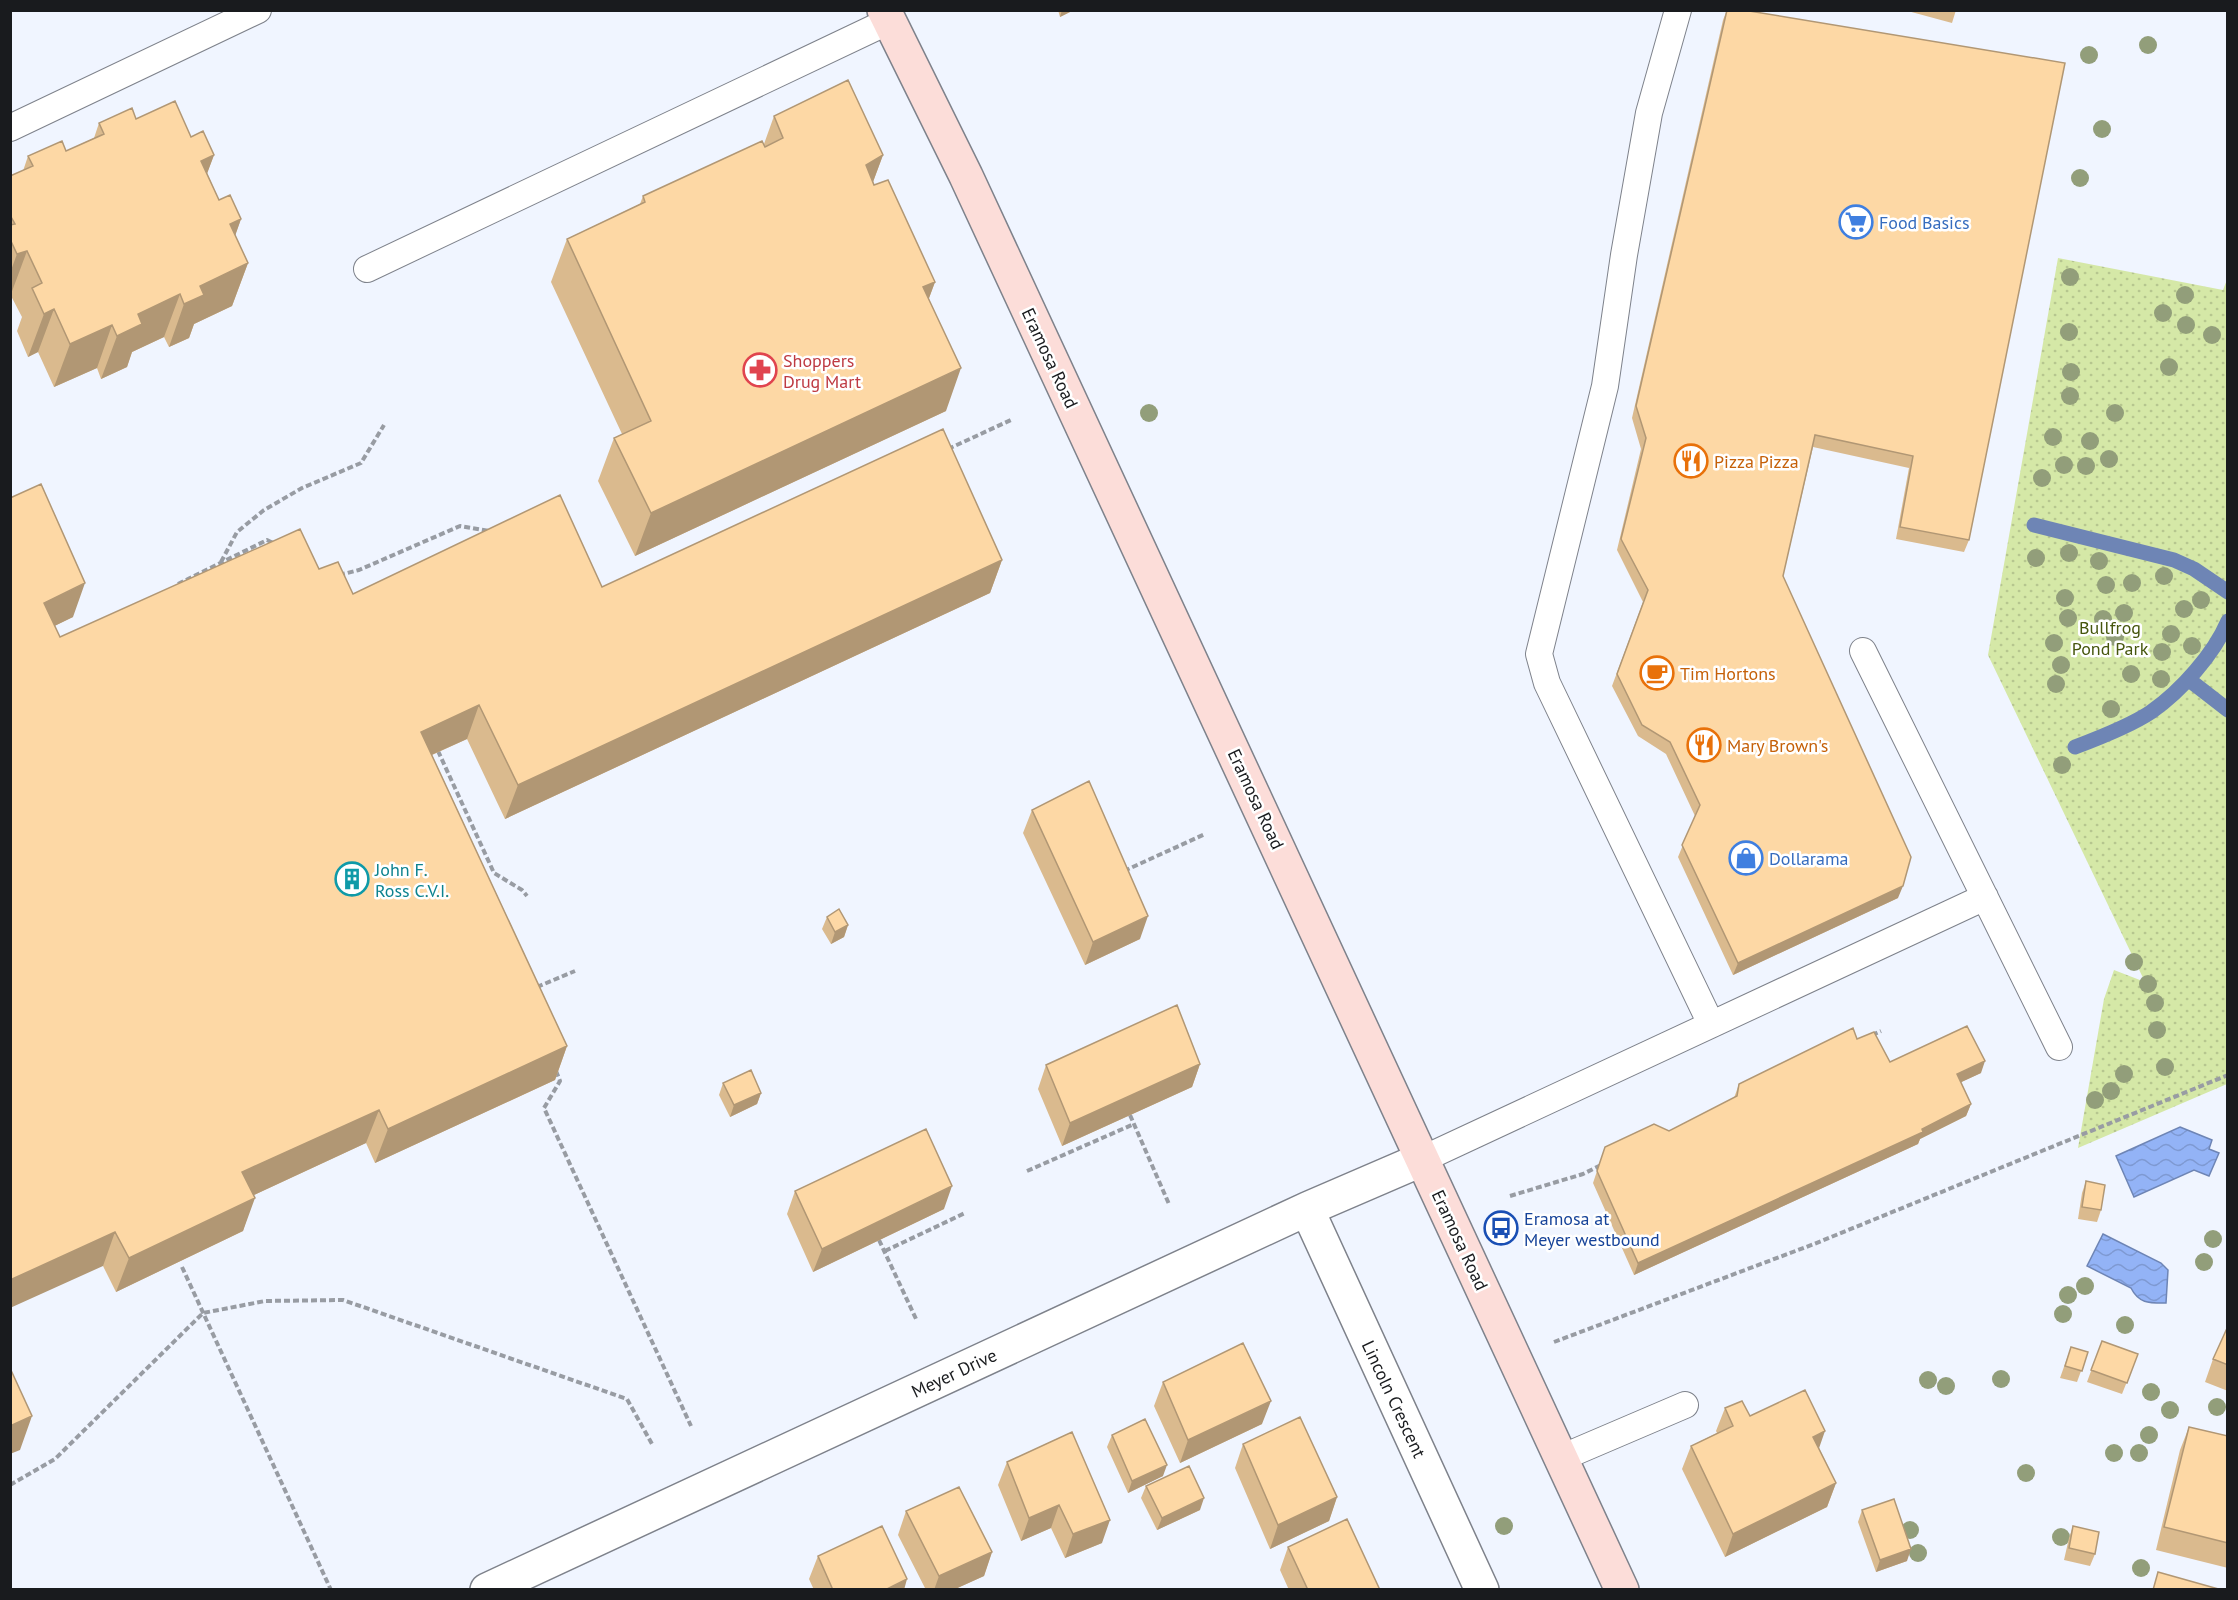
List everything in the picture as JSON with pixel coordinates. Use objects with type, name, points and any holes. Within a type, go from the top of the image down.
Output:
[{"type":"main road","name":"Eramosa Road","points":[[886,16],[966,176],[1622,1590]]},
{"type":"street","name":"Meyer Drive","points":[[487,1590],[1307,1209],[1423,1159]]},
{"type":"street","name":"Lincoln Crescent","points":[[1307,1209],[1482,1590]]},
{"type":"lane","points":[[10,128],[258,10]]},
{"type":"lane","points":[[1678,10],[1649,113],[1624,255],[1605,386],[1539,654],[1547,683],[1711,1023]]},
{"type":"lane","points":[[367,269],[886,16]]},
{"type":"lane","points":[[1863,651],[2059,1047]]},
{"type":"lane","points":[[1423,1159],[1985,897]]},
{"type":"lane","points":[[1561,1458],[1685,1405]]},
{"type":"path","points":[[945,450],[1011,420]]},
{"type":"path","points":[[221,562],[237,532],[264,510],[302,488],[361,464],[384,425]]},
{"type":"path","points":[[337,576],[359,570],[460,526],[490,531]]},
{"type":"path","points":[[169,588],[267,540],[282,547]]},
{"type":"path","points":[[438,751],[494,873],[522,890],[527,896]]},
{"type":"path","points":[[1123,872],[1205,834]]},
{"type":"path","points":[[533,988],[575,970]]},
{"type":"path","points":[[1871,1036],[1881,1031]]},
{"type":"path","points":[[555,1070],[560,1081],[544,1108],[691,1426]]},
{"type":"path","points":[[1515,1359],[1825,1239],[2228,1075]]},
{"type":"path","points":[[1130,1115],[1168,1204]]},
{"type":"path","points":[[1027,1171],[1134,1124]]},
{"type":"path","points":[[1510,1196],[1583,1174],[1604,1164]]},
{"type":"path","points":[[885,1251],[965,1213]]},
{"type":"path","points":[[879,1240],[917,1321]]},
{"type":"path","points":[[182,1267],[331,1590]]},
{"type":"path","points":[[10,1485],[55,1459],[203,1313],[265,1301],[343,1300],[627,1399],[652,1444]]},
{"type":"green space","name":"Bullfrog Pond Park","points":[[2058,258],[2223,290],[2228,277],[2227,1084],[2078,1148],[2104,999],[2114,970],[2145,982],[1988,655]]},
{"type":"water","points":[[2180,1127],[2212,1140],[2209,1149],[2219,1153],[2209,1176],[2194,1170],[2134,1197],[2116,1156]]},
{"type":"water","points":[[2103,1234],[2161,1263],[2168,1270],[2166,1303],[2141,1300],[2131,1288],[2087,1266]]},
{"type":"building","points":[[1727,10],[1743,10],[2065,63],[1969,540],[1900,527],[1913,456],[1815,435],[1783,576],[1911,857],[1903,886],[1738,963],[1682,845],[1700,805],[1670,742],[1642,725],[1617,674],[1648,590],[1621,539],[1646,438],[1636,406]]},
{"type":"building","name":"Shoppers Drug Mart","points":[[848,80],[883,155],[866,165],[874,185],[888,180],[935,282],[923,287],[961,368],[651,513],[614,438],[651,421],[567,239],[645,202],[643,196],[762,141],[765,147],[783,138],[774,116]]},
{"type":"building","points":[[175,101],[191,137],[203,131],[214,155],[201,161],[219,200],[230,195],[241,219],[230,224],[248,263],[200,286],[204,295],[184,304],[180,294],[138,314],[142,324],[117,336],[112,325],[70,344],[54,309],[44,314],[32,288],[42,283],[27,251],[17,254],[10,239],[10,225],[15,224],[10,215],[10,176],[33,166],[28,156],[62,141],[66,151],[104,134],[99,123],[132,108],[136,119]]},
{"type":"building","name":"John F. Ross C.V.I.","points":[[943,429],[1002,560],[518,785],[479,705],[421,732],[567,1046],[388,1129],[379,1110],[242,1172],[255,1198],[129,1258],[115,1232],[10,1280],[10,498],[41,484],[85,583],[44,603],[60,637],[300,529],[319,569],[338,562],[353,594],[560,495],[602,587]]},
{"type":"building","points":[[1089,781],[1148,916],[1093,942],[1032,810]]},
{"type":"building","points":[[839,909],[848,925],[835,932],[827,917]]},
{"type":"building","points":[[1177,1005],[1200,1064],[1070,1123],[1046,1065]]},
{"type":"building","points":[[1967,1026],[1985,1061],[1957,1074],[1971,1104],[1922,1129],[1923,1132],[1638,1263],[1597,1171],[1605,1147],[1654,1124],[1669,1131],[1737,1096],[1739,1084],[1853,1028],[1857,1039],[1874,1032],[1890,1062]]},
{"type":"building","points":[[751,1070],[761,1093],[734,1105],[723,1083]]},
{"type":"building","points":[[926,1129],[952,1186],[822,1249],[795,1191]]},
{"type":"building","points":[[2086,1181],[2105,1185],[2101,1210],[2082,1207]]},
{"type":"building","points":[[2228,1326],[2228,1365],[2213,1359]]},
{"type":"building","points":[[2102,1341],[2138,1354],[2127,1383],[2091,1370]]},
{"type":"building","points":[[1243,1343],[1271,1401],[1188,1440],[1163,1382]]},
{"type":"building","points":[[2071,1347],[2088,1352],[2082,1371],[2065,1366]]},
{"type":"building","points":[[10,1368],[32,1416],[10,1426]]},
{"type":"building","points":[[1805,1390],[1825,1431],[1813,1437],[1836,1483],[1733,1534],[1691,1446],[1733,1426],[1725,1408],[1742,1401],[1750,1416]]},
{"type":"building","points":[[1300,1417],[1337,1497],[1278,1525],[1243,1444]]},
{"type":"building","points":[[1145,1419],[1167,1465],[1132,1481],[1112,1435]]},
{"type":"building","points":[[2189,1427],[2228,1436],[2228,1543],[2164,1527]]},
{"type":"building","points":[[1072,1432],[1110,1520],[1073,1534],[1059,1505],[1029,1518],[1007,1462]]},
{"type":"building","points":[[1189,1466],[1204,1498],[1162,1518],[1146,1486]]},
{"type":"building","points":[[959,1487],[992,1552],[939,1576],[906,1511]]},
{"type":"building","points":[[1894,1499],[1911,1549],[1880,1560],[1862,1510]]},
{"type":"building","points":[[1347,1519],[1380,1590],[1308,1590],[1288,1547]]},
{"type":"building","points":[[882,1526],[907,1579],[885,1590],[833,1590],[818,1556]]},
{"type":"building","points":[[2073,1526],[2099,1532],[2095,1554],[2069,1548]]},
{"type":"building","points":[[2158,1572],[2222,1590],[2153,1590]]},
{"type":"waterway","points":[[2034,525],[2174,560],[2194,569],[2228,592]]},
{"type":"waterway","points":[[2075,747],[2134,722],[2174,694],[2205,659],[2228,621]]},
{"type":"waterway","points":[[2188,679],[2228,710]]},
{"type":"place","name":"Food Basics","points":[[1856,222]]},
{"type":"place","name":"Shoppers Drug Mart","points":[[760,370]]},
{"type":"place","name":"Pizza Pizza","points":[[1691,461]]},
{"type":"place","name":"Tim Hortons","points":[[1657,673]]},
{"type":"place","name":"Mary Brown's","points":[[1704,745]]},
{"type":"place","name":"Dollarama","points":[[1746,858]]},
{"type":"place","name":"John F. Ross C.V.I.","points":[[352,879]]},
{"type":"place","name":"Eramosa at Meyer westbound","points":[[1501,1228]]}]
